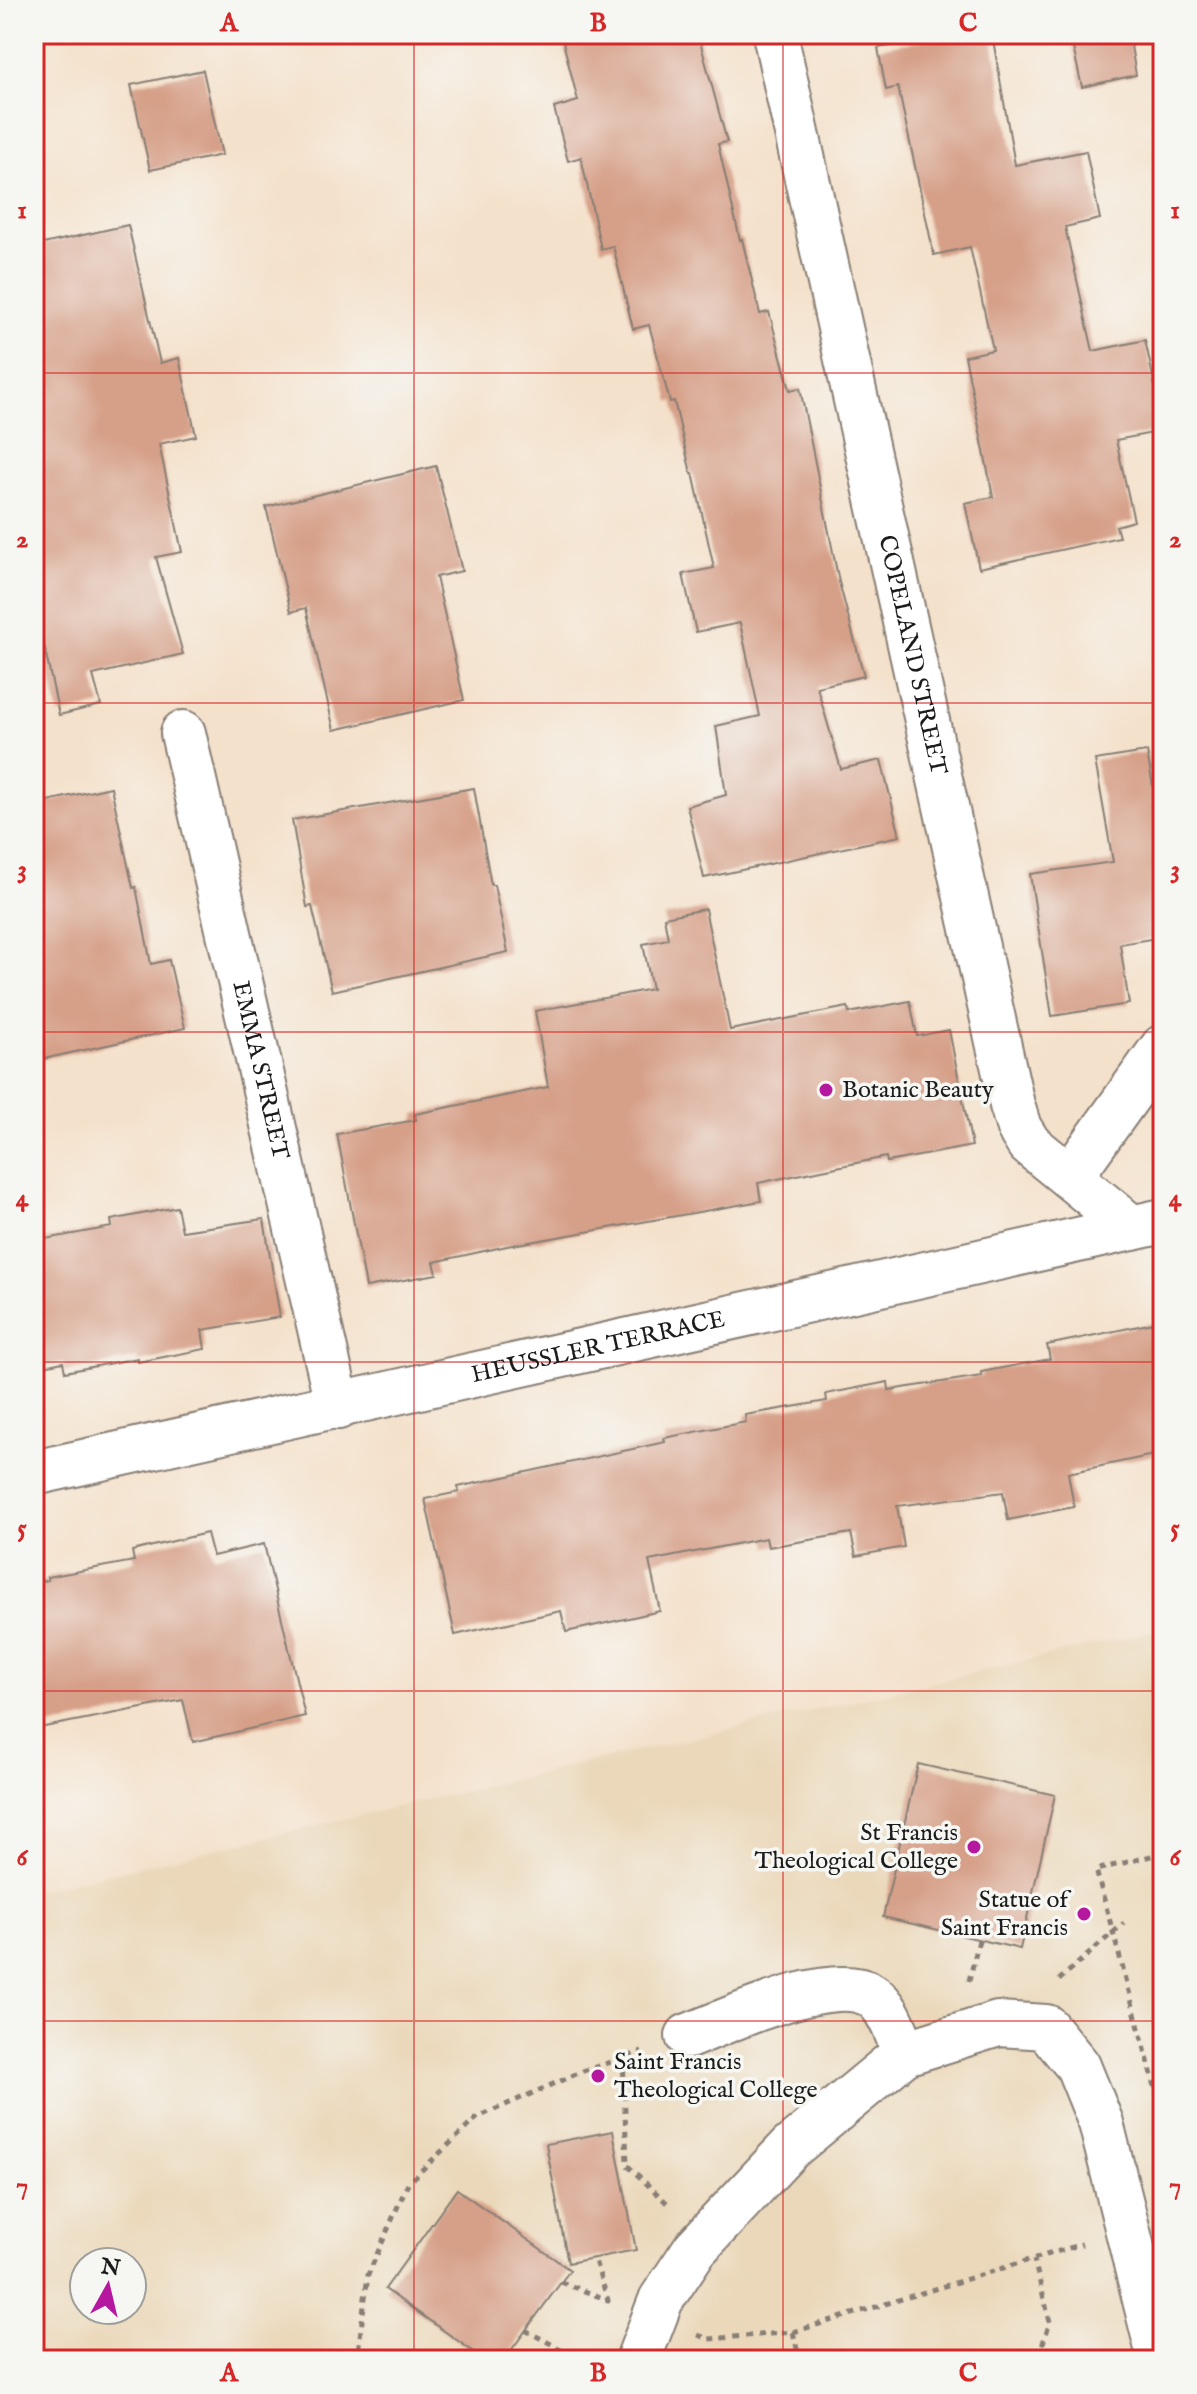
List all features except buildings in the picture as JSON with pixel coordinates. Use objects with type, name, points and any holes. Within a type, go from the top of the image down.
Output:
[{"type":"street","name":"COPELAND STREET","points":[[775,34],[1019,1128],[1029,1144],[1070,1177],[1147,1224]]},
{"type":"street","name":"EMMA STREET","points":[[183,733],[338,1407]]},
{"type":"street","points":[[1070,1177],[1163,1047]]},
{"type":"street","name":"HEUSSLER TERRACE","points":[[34,1473],[1147,1224]]},
{"type":"street","points":[[688,2036],[826,1988],[849,1988],[872,1996],[887,2013],[905,2053]]},
{"type":"street","points":[[638,2360],[661,2300],[695,2249],[790,2148],[905,2053],[998,2024],[1046,2027],[1078,2066],[1101,2123],[1160,2360]]},
{"type":"path","points":[[1163,1853],[1096,1870],[1163,2116]]},
{"type":"path","points":[[1046,2027],[1047,1991],[1124,1923]]},
{"type":"path","points":[[357,2360],[368,2275],[408,2183],[478,2117],[583,2071],[688,2036]]},
{"type":"path","points":[[623,2058],[627,2165],[668,2204]]},
{"type":"path","points":[[561,2282],[709,2339],[793,2332],[1093,2240]]},
{"type":"path","points":[[1013,2360],[1040,2352],[1050,2322],[1034,2260]]},
{"type":"path","points":[[595,2261],[608,2300]]},
{"type":"path","points":[[525,2330],[581,2360]]},
{"type":"path","points":[[793,2332],[800,2360]]},
{"type":"shaded area","name":"Saint Francis Theological College","points":[[1163,1629],[1163,2360],[34,2360],[34,1891]]},
{"type":"place","name":"Botanic Beauty","points":[[826,1090]]},
{"type":"place","name":"St Francis Theological College","points":[[974,1847]]},
{"type":"place","name":"Statue of Saint Francis","points":[[1084,1914]]},
{"type":"place","name":"Saint Francis Theological College","points":[[598,2076]]}]
